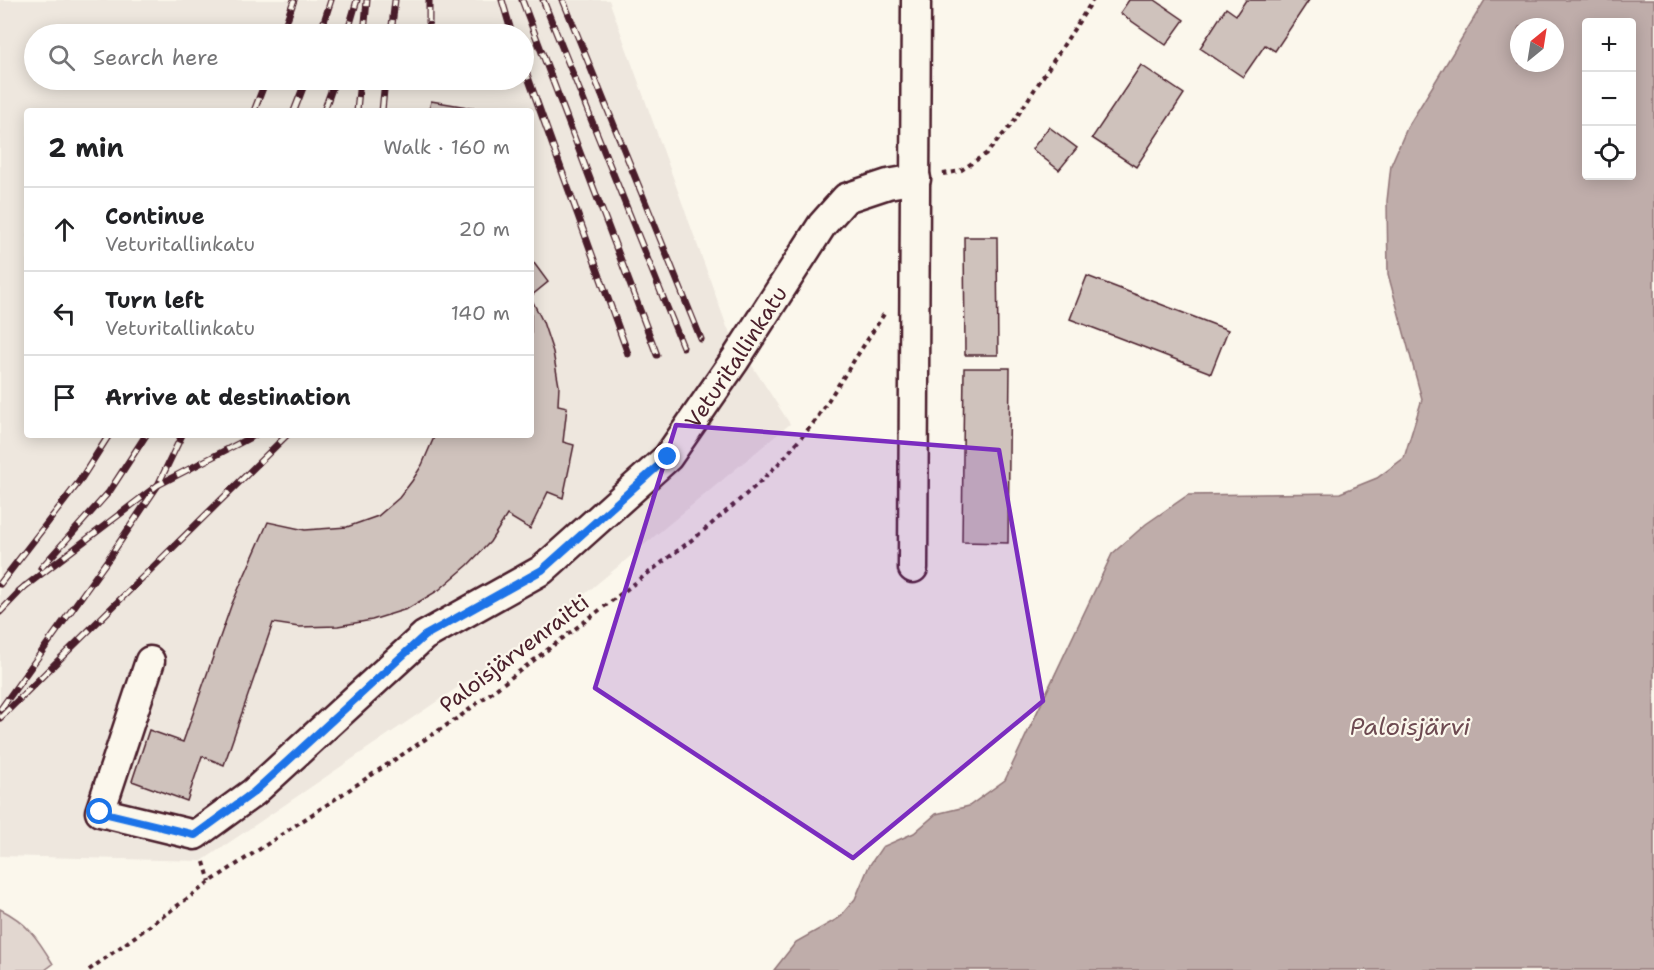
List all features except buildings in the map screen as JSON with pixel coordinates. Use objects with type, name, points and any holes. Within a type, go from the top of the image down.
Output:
[{"type":"street","points":[[913,568],[927,177],[916,0]]},
{"type":"street","name":"Veturitallinkatu","points":[[150,662],[100,812],[195,835],[254,792],[424,636],[542,570],[660,465],[668,457],[735,360],[822,225],[846,198],[888,184],[927,177]]},
{"type":"path","points":[[927,177],[960,171],[987,153],[1012,124],[1093,0]]},
{"type":"path","name":"Paloisjärvenraitti","points":[[89,970],[210,882],[462,715],[702,532],[758,484],[784,458],[845,376],[889,305]]},
{"type":"highlighted area","points":[[676,425],[999,450],[1043,701],[853,858],[595,688]]},
{"type":"shaded area","points":[[0,0],[609,0],[727,327],[790,424],[539,632],[202,861],[0,856]]},
{"type":"shaded area","points":[[0,909],[18,920],[31,932],[53,964],[45,970],[0,970]]},
{"type":"water","name":"Paloisjärvi","points":[[1485,0],[1654,0],[1654,970],[774,970],[796,942],[839,918],[855,899],[869,866],[882,847],[914,833],[936,814],[969,806],[1005,780],[1112,554],[1146,524],[1188,495],[1340,493],[1377,478],[1404,458],[1422,399],[1388,274],[1387,201],[1391,165],[1407,128]]},
{"type":"railway","points":[[286,24],[294,0]]},
{"type":"railway","points":[[323,24],[331,0]]},
{"type":"railway","points":[[350,24],[357,0]]},
{"type":"railway","points":[[365,24],[367,0]]},
{"type":"railway","points":[[392,24],[395,0]]},
{"type":"railway","points":[[429,0],[429,22]]},
{"type":"railway","points":[[502,0],[509,24]]},
{"type":"railway","points":[[522,0],[531,24]]},
{"type":"railway","points":[[543,0],[683,347]]},
{"type":"railway","points":[[563,0],[701,339]]},
{"type":"railway","points":[[534,32],[657,355]]},
{"type":"railway","points":[[255,108],[262,90]]},
{"type":"railway","points":[[295,108],[302,90]]},
{"type":"railway","points":[[325,108],[331,90]]},
{"type":"railway","points":[[357,108],[359,90]]},
{"type":"railway","points":[[382,108],[384,90]]},
{"type":"railway","points":[[533,90],[628,354]]},
{"type":"railway","points":[[0,584],[79,482],[107,438]]},
{"type":"railway","points":[[41,568],[109,492],[144,438]]},
{"type":"railway","points":[[0,710],[109,558],[158,485],[181,438]]},
{"type":"railway","points":[[19,591],[158,485],[249,438]]},
{"type":"railway","points":[[0,718],[284,438]]},
{"type":"railway","points":[[0,612],[25,586]]},
{"type":"route","points":[[100,812],[195,835],[254,792],[424,636],[542,570],[668,457]]}]
